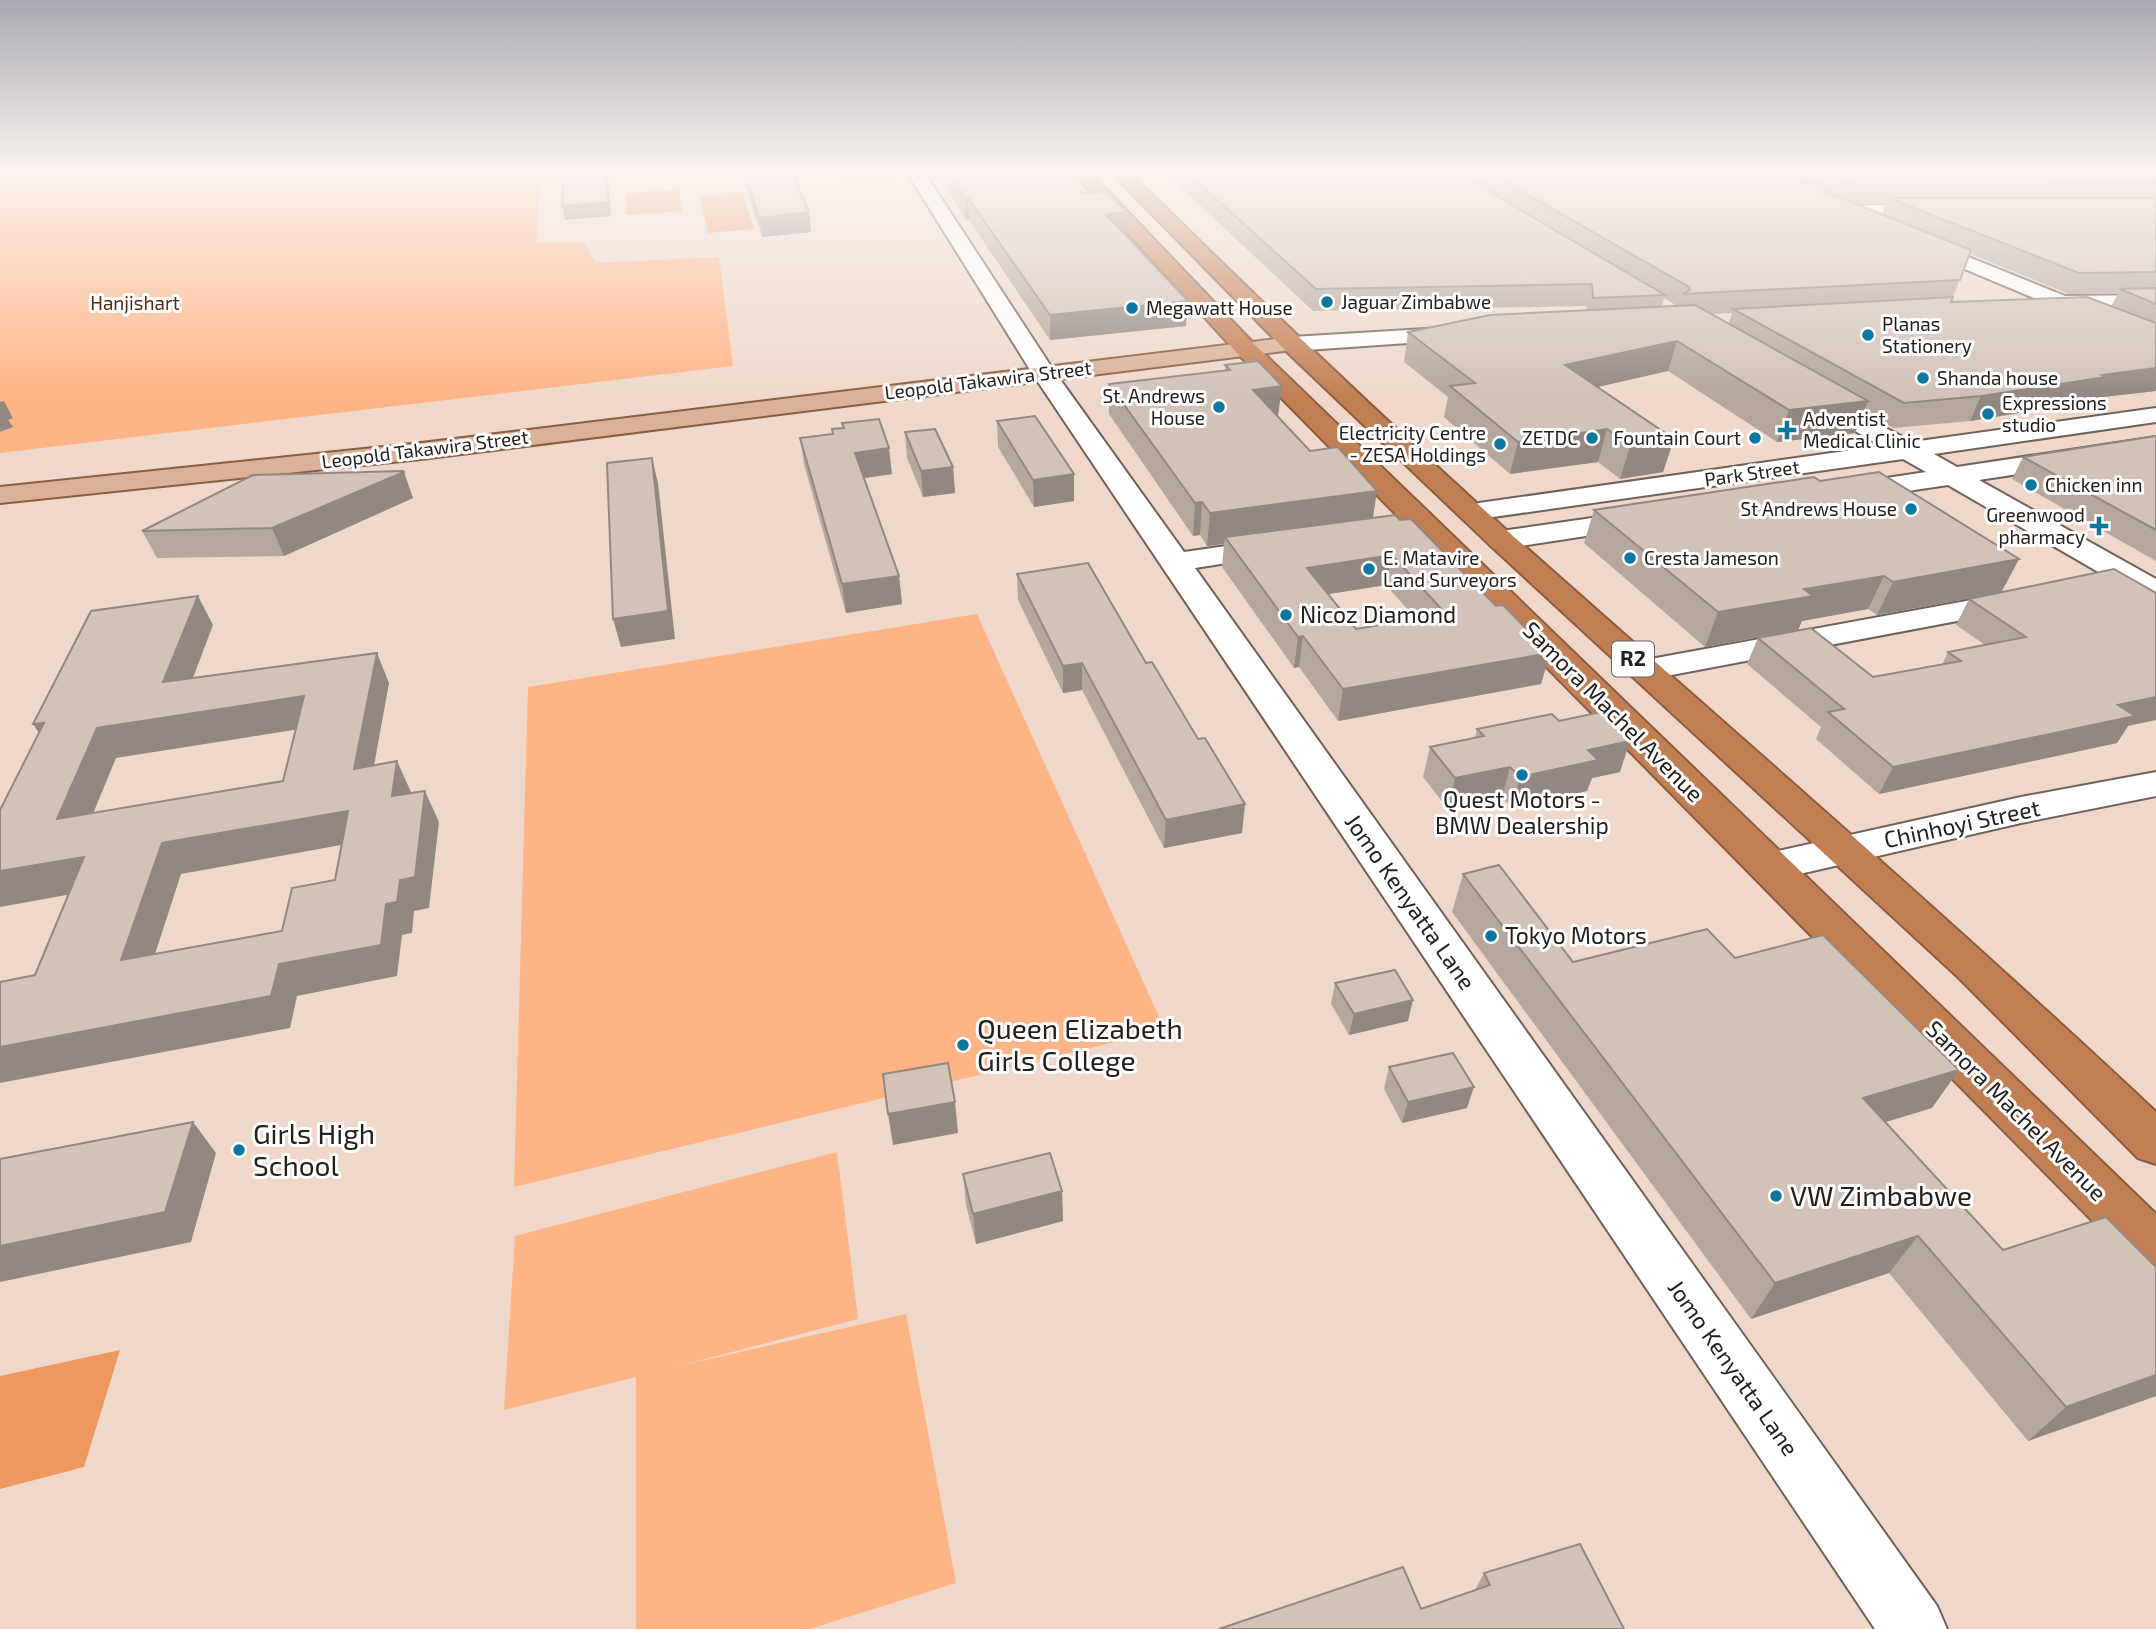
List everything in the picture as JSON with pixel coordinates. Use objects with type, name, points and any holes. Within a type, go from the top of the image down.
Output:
[{"type":"highway","name":"Samora Machel Avenue","points":[[1148,245],[1237,340],[2156,1249]]},
{"type":"highway","name":"Samora Machel Avenue","points":[[1192,245],[1282,335],[1501,540],[1973,967],[2156,1143]]},
{"type":"main road","name":"Leopold Takawira Street","points":[[0,495],[421,451],[1037,362],[1282,335]]},
{"type":"main road","name":"Leopold Takawira Street","points":[[1003,355],[1037,362]]},
{"type":"main road","name":"Leopold Takawira Street","points":[[513,416],[921,366]]},
{"type":"main road","name":"Leopold Takawira Street","points":[[0,475],[364,433]]},
{"type":"street","name":"Jomo Kenyatta Lane","points":[[962,245],[1037,362],[1914,1629]]},
{"type":"street","points":[[1923,245],[2156,342]]},
{"type":"street","points":[[2006,305],[2156,301]]},
{"type":"street","name":"Leopold Takawira Street","points":[[1282,335],[1479,326]]},
{"type":"street","points":[[1788,381],[2156,592]]},
{"type":"street","name":"Park Street","points":[[1472,512],[2156,415]]},
{"type":"street","name":"Park Street","points":[[1817,496],[2156,445]]},
{"type":"street","points":[[1501,540],[1666,517]]},
{"type":"street","points":[[1387,534],[1427,528]]},
{"type":"street","points":[[1175,562],[1307,544]]},
{"type":"street","points":[[2082,586],[2128,576]]},
{"type":"street","points":[[1645,670],[2046,594]]},
{"type":"street","name":"Chinhoyi Street","points":[[1769,867],[2156,784]]},
{"type":"shaded area","points":[[0,245],[2156,245],[2156,1629],[0,1629]]},
{"type":"shaded area","points":[[120,1350],[84,1467],[0,1489],[0,1376]]},
{"type":"green space","name":"Hanjishart","points":[[0,245],[585,245],[596,263],[719,257],[733,366],[0,453]]},
{"type":"green space","points":[[977,614],[1165,1030],[514,1187],[528,687]]},
{"type":"green space","points":[[837,1152],[858,1319],[679,1366],[906,1314],[956,1583],[810,1629],[636,1629],[636,1377],[504,1410],[515,1236]]},
{"type":"building","points":[[1001,245],[1135,245],[1188,301],[1050,315]]},
{"type":"building","points":[[1267,245],[1580,245],[1665,295],[1593,298],[1592,284],[1316,289]]},
{"type":"building","points":[[1616,245],[1959,245],[1971,250],[1960,280],[1683,294],[1690,290]]},
{"type":"building","points":[[2008,245],[2156,245],[2156,272],[2079,273]]},
{"type":"building","points":[[2156,288],[2156,304],[2120,289]]},
{"type":"building","points":[[1953,297],[1951,302],[2087,297],[2156,323],[2156,368],[1981,396],[1904,403],[1733,309]]},
{"type":"building","points":[[1695,305],[1868,401],[1789,410],[1677,341],[1565,365],[1674,439],[1630,446],[1607,429],[1518,442],[1450,386],[1475,383],[1408,332],[1490,315]]},
{"type":"building","points":[[1258,361],[1282,386],[1253,390],[1310,451],[1338,447],[1377,491],[1210,513],[1202,502],[1195,503],[1109,384],[1230,370],[1225,365]]},
{"type":"building","points":[[1035,416],[1074,474],[1033,480],[997,421]]},
{"type":"building","points":[[879,419],[889,448],[855,453],[899,576],[842,584],[800,438],[833,434],[832,429],[844,428],[842,423]]},
{"type":"building","points":[[935,429],[953,467],[921,471],[905,432]]},
{"type":"building","points":[[2156,436],[2156,530],[2023,457]]},
{"type":"building","points":[[652,458],[668,611],[613,619],[607,463]]},
{"type":"building","points":[[403,471],[272,528],[142,531],[253,475]]},
{"type":"building","points":[[1879,472],[2019,559],[1893,582],[1884,576],[1804,589],[1813,596],[1718,612],[1594,510],[1814,477],[1820,481]]},
{"type":"building","points":[[1395,515],[1400,520],[1411,519],[1496,606],[1503,605],[1550,653],[1343,689],[1303,636],[1298,637],[1225,537]],"holes":[[[1392,555],[1446,614],[1356,629],[1307,568]]]},
{"type":"building","points":[[1088,563],[1146,663],[1152,662],[1198,739],[1205,738],[1245,804],[1166,820],[1082,663],[1063,666],[1017,574]]},
{"type":"building","points":[[2114,569],[2156,593],[2156,697],[2118,705],[2135,716],[1893,767],[1828,712],[1844,709],[1758,638],[1811,628],[1873,677],[1961,661],[1948,652],[2026,637],[1969,599]]},
{"type":"building","points":[[198,596],[163,682],[377,653],[354,769],[397,761],[392,796],[425,791],[415,877],[400,880],[397,902],[386,904],[381,945],[279,964],[271,996],[0,1047],[0,982],[35,975],[84,857],[0,871],[0,810],[44,723],[33,724],[91,611]],"holes":[[[304,696],[283,781],[57,819],[97,728]],[[348,811],[335,880],[292,888],[282,931],[121,960],[162,843]]]},
{"type":"building","points":[[1601,712],[1630,741],[1588,750],[1598,760],[1520,777],[1510,767],[1455,778],[1430,747],[1484,736],[1477,729],[1552,714],[1559,721]]},
{"type":"building","points":[[1499,865],[1573,962],[1707,929],[1735,958],[1823,935],[1959,1070],[1863,1098],[2003,1250],[2106,1217],[2156,1267],[2156,1375],[2066,1407],[1918,1236],[1775,1283],[1463,874]]},
{"type":"building","points":[[1395,970],[1413,1000],[1354,1014],[1335,983]]},
{"type":"building","points":[[1453,1053],[1474,1087],[1408,1102],[1389,1067]]},
{"type":"building","points":[[948,1063],[955,1102],[888,1114],[883,1074]]},
{"type":"building","points":[[193,1122],[165,1212],[0,1246],[0,1159]]},
{"type":"building","points":[[1050,1153],[1062,1191],[973,1214],[963,1174]]},
{"type":"building","points":[[1580,1544],[1624,1629],[1219,1629],[1403,1567],[1421,1609],[1490,1585],[1484,1573]]},
{"type":"place","name":"Jaguar Zimbabwe","points":[[1327,302]]},
{"type":"place","name":"Megawatt House","points":[[1132,308]]},
{"type":"place","name":"Planas Stationery","points":[[1868,335]]},
{"type":"place","name":"Shanda house","points":[[1923,378]]},
{"type":"place","name":"St. Andrews House","points":[[1219,407]]},
{"type":"place","name":"Expressions studio","points":[[1988,414]]},
{"type":"place","name":"Adventist Medical Clinic","points":[[1787,430]]},
{"type":"place","name":"ZETDC","points":[[1592,438]]},
{"type":"place","name":"Fountain Court","points":[[1755,438]]},
{"type":"place","name":"Electricity Centre - ZESA Holdings","points":[[1500,444]]},
{"type":"place","name":"Chicken inn","points":[[2031,485]]},
{"type":"place","name":"St Andrews House","points":[[1911,509]]},
{"type":"place","name":"Greenwood pharmacy","points":[[2099,526]]},
{"type":"place","name":"Cresta Jameson","points":[[1630,558]]},
{"type":"place","name":"E. Matavire Land Surveyors","points":[[1369,569]]},
{"type":"place","name":"Nicoz Diamond","points":[[1286,615]]},
{"type":"place","name":"Quest Motors - BMW Dealership","points":[[1522,775]]},
{"type":"place","name":"Tokyo Motors","points":[[1491,936]]},
{"type":"place","name":"Queen Elizabeth Girls College","points":[[963,1045]]},
{"type":"place","name":"Girls High School","points":[[239,1150]]},
{"type":"place","name":"VW Zimbabwe","points":[[1776,1196]]}]
